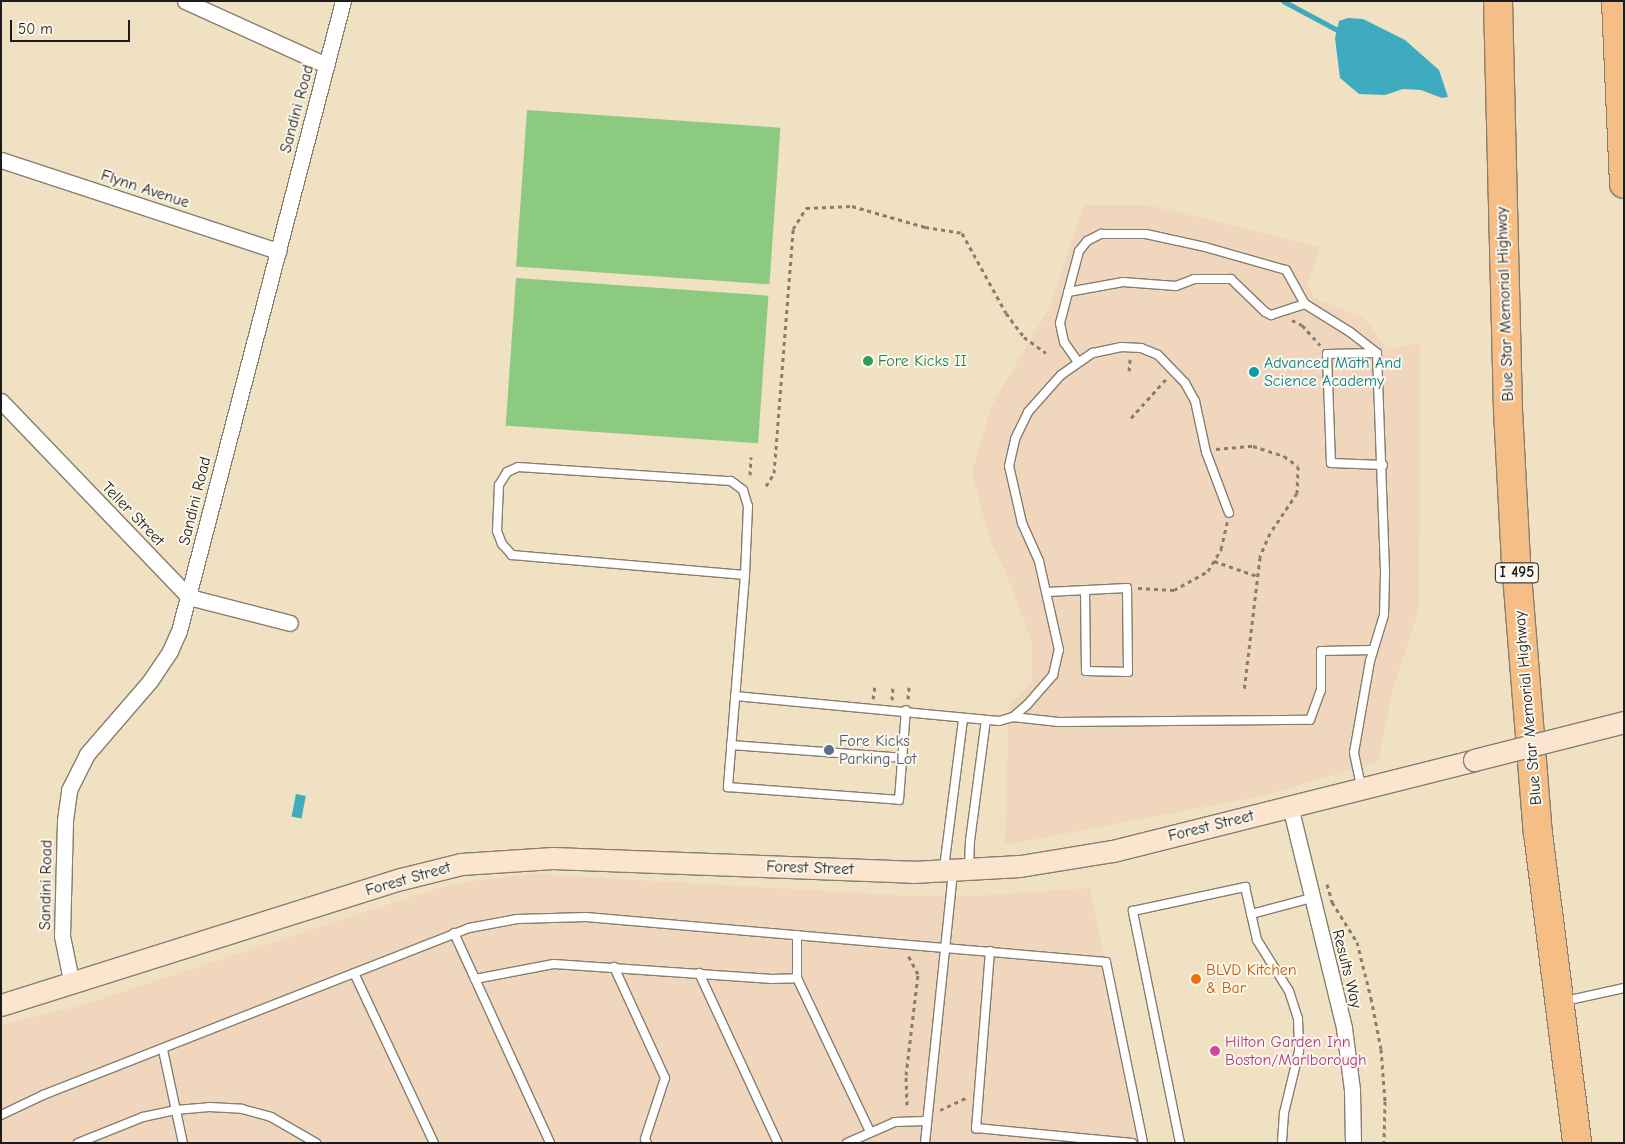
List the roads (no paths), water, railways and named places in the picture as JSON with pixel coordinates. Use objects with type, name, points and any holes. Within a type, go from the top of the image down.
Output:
[{"type":"highway","name":"Blue Star Memorial Highway","points":[[1498,1],[1513,509],[1532,772],[1577,1143]]},
{"type":"highway","points":[[1616,1],[1624,184]]},
{"type":"main road","name":"Forest Street","points":[[1,1005],[72,985],[402,879],[461,864],[553,858],[955,871],[1094,856],[1624,722]]},
{"type":"street","points":[[185,1],[326,65]]},
{"type":"street","name":"Sandini Road","points":[[72,985],[62,936],[65,820],[69,790],[93,745],[164,662],[177,636],[343,1]]},
{"type":"street","name":"Flynn Avenue","points":[[1,160],[278,251]]},
{"type":"street","name":"Teller Street","points":[[1,401],[188,597]]},
{"type":"street","points":[[188,597],[290,622]]},
{"type":"street","name":"Results Way","points":[[1290,806],[1346,1043],[1353,1143]]},
{"type":"lane","points":[[1078,362],[1064,342],[1060,323],[1074,266],[1088,241],[1101,234],[1123,232],[1205,247],[1286,270],[1305,304],[1350,332],[1377,353],[1383,465],[1384,615],[1373,650],[1354,753],[1362,788]]},
{"type":"lane","points":[[1068,292],[1123,282],[1176,286],[1194,279],[1226,278],[1238,283],[1265,312],[1271,315],[1305,304]]},
{"type":"lane","points":[[1013,717],[1038,694],[1054,672],[1059,650],[1039,561],[1022,523],[1009,466],[1015,440],[1028,412],[1045,390],[1078,362],[1093,353],[1131,346],[1158,355],[1174,371],[1195,402],[1206,452],[1229,513]]},
{"type":"lane","points":[[1377,353],[1327,354],[1331,463],[1383,465]]},
{"type":"lane","points":[[745,575],[512,554],[502,544],[497,531],[499,485],[507,472],[518,467],[731,482],[743,490],[748,506],[745,575],[728,787],[899,800],[906,710]]},
{"type":"lane","points":[[1047,592],[1127,588],[1128,672],[1086,671],[1085,591]]},
{"type":"lane","points":[[735,696],[906,710],[962,719],[986,720],[1013,717],[1059,722],[1310,720],[1322,690],[1322,651],[1373,650]]},
{"type":"lane","points":[[925,1143],[945,947],[955,871],[962,719]]},
{"type":"lane","points":[[955,871],[970,841],[986,720]]},
{"type":"lane","points":[[731,745],[902,758]]},
{"type":"lane","points":[[1180,1143],[1133,911],[1245,887],[1260,948],[1289,990],[1298,1019],[1299,1051],[1286,1103],[1282,1143]]},
{"type":"lane","points":[[1251,914],[1311,898]]},
{"type":"lane","points":[[1,1115],[43,1096],[454,933],[506,920],[562,917],[945,947],[1106,962],[1143,1143]]},
{"type":"lane","points":[[454,933],[550,1143]]},
{"type":"lane","points":[[797,935],[797,978],[870,1132]]},
{"type":"lane","points":[[990,951],[976,1128],[1132,1143]]},
{"type":"lane","points":[[475,979],[545,965],[614,967],[797,978]]},
{"type":"lane","points":[[614,967],[665,1078],[645,1139],[647,1143]]},
{"type":"lane","points":[[354,973],[434,1143]]},
{"type":"lane","points":[[698,973],[778,1143]]},
{"type":"lane","points":[[1559,1003],[1624,988]]},
{"type":"lane","points":[[163,1050],[182,1143]]},
{"type":"lane","points":[[78,1143],[120,1124],[176,1110],[221,1107],[252,1111],[281,1121],[316,1143]]},
{"type":"lane","points":[[847,1143],[895,1122],[926,1121]]},
{"type":"lane","points":[[1029,1143],[1030,1133]]},
{"type":"water","points":[[1348,18],[1363,19],[1405,40],[1439,70],[1448,97],[1442,98],[1421,90],[1403,89],[1385,95],[1359,94],[1340,78],[1335,38],[1339,21]]},
{"type":"water","points":[[296,794],[306,796],[301,818],[292,817]]},
{"type":"waterway","points":[[1283,1],[1337,30]]},
{"type":"place","name":"Fore Kicks II","points":[[868,361]]},
{"type":"place","name":"Advanced Math And Science Academy","points":[[1254,372]]},
{"type":"place","name":"Fore Kicks Parking Lot","points":[[829,750]]},
{"type":"place","name":"BLVD Kitchen & Bar","points":[[1196,979]]},
{"type":"place","name":"Hilton Garden Inn Boston/Marlborough","points":[[1215,1051]]}]
